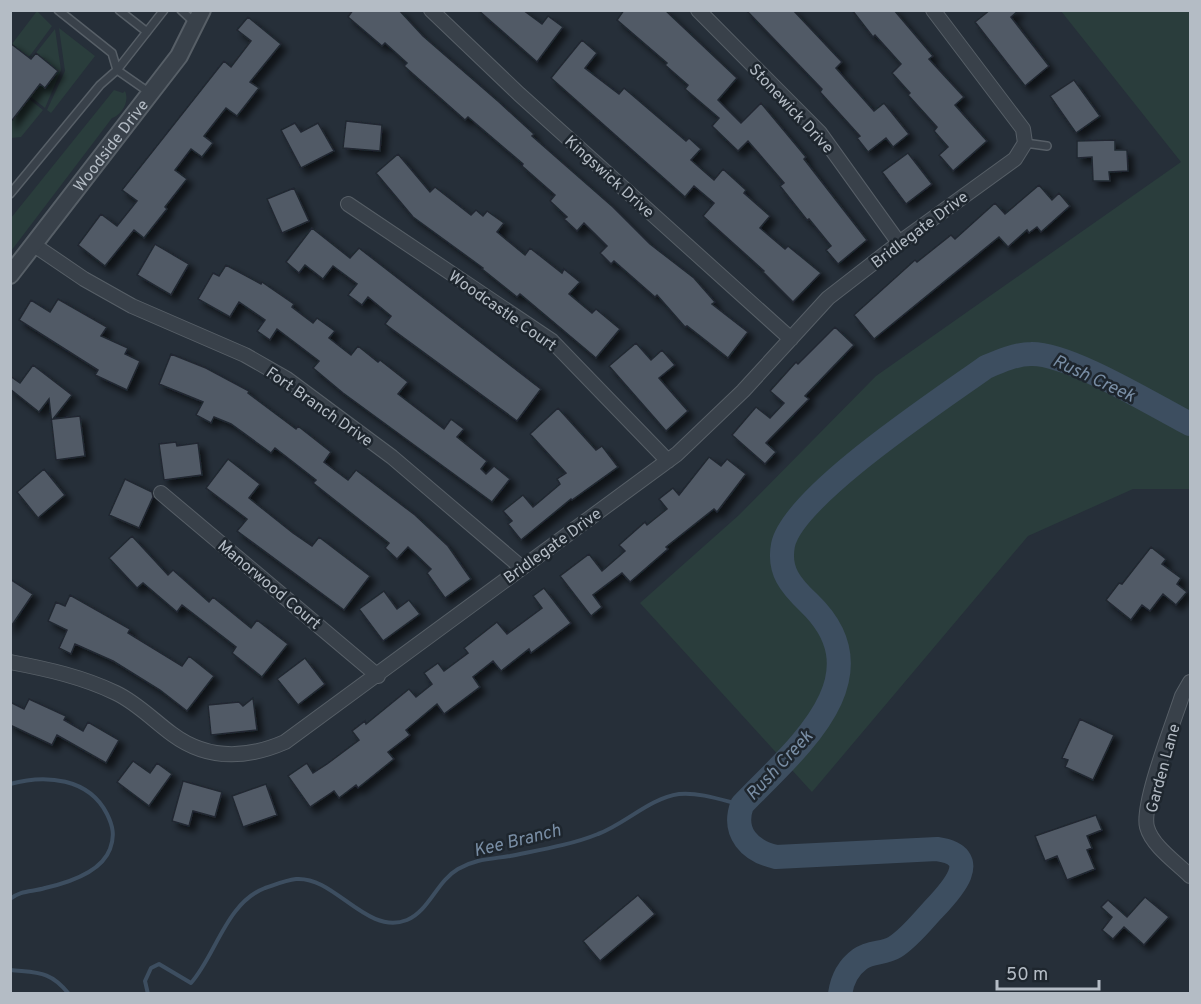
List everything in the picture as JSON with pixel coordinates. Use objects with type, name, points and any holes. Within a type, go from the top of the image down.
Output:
[{"type":"street","name":"Kingswick Drive","points":[[431,10],[519,94],[791,339]]},
{"type":"street","name":"Stonewick Drive","points":[[698,10],[820,133],[899,243]]},
{"type":"street","points":[[933,10],[1023,129],[1024,139]]},
{"type":"street","name":"Woodside Drive","points":[[10,275],[179,56],[199,17]]},
{"type":"street","name":"Bridlegate Drive","points":[[10,662],[49,670],[116,693],[191,746],[218,754],[236,756],[266,750],[285,742],[668,461],[743,391],[828,298],[1015,159],[1024,139]]},
{"type":"street","name":"Woodcastle Court","points":[[348,204],[552,341],[668,461]]},
{"type":"street","name":"Fort Branch Drive","points":[[34,245],[84,279],[132,306],[245,355],[288,379],[392,457],[521,567]]},
{"type":"street","name":"Manorwood Court","points":[[161,493],[378,676]]},
{"type":"street","name":"Garden Lane","points":[[1191,682],[1182,696],[1149,801],[1147,826],[1158,845],[1191,876]]},
{"type":"lane","points":[[58,10],[112,53],[117,70],[150,93]]},
{"type":"lane","points":[[119,10],[147,32]]},
{"type":"lane","points":[[10,194],[100,85],[117,70],[164,10]]},
{"type":"lane","points":[[181,10],[199,17]]},
{"type":"lane","points":[[1024,139],[1047,146]]},
{"type":"green space","points":[[37,11],[52,26],[29,57],[12,44]]},
{"type":"green space","points":[[1061,11],[1190,11],[1190,489],[1133,489],[1028,536],[812,792],[640,603],[739,515],[876,376],[1181,162]]},
{"type":"green space","points":[[59,28],[95,56],[51,113],[47,110],[65,71]]},
{"type":"green space","points":[[55,29],[61,70],[45,108],[31,97],[40,84],[45,87],[36,53]]},
{"type":"green space","points":[[114,90],[123,93],[125,91],[124,108],[112,118],[11,251],[11,218]]},
{"type":"green space","points":[[29,99],[43,110],[21,137],[11,138],[11,123]]},
{"type":"building","points":[[353,10],[399,10],[423,36],[534,134],[532,136],[613,207],[650,244],[694,278],[715,302],[712,304],[748,332],[728,358],[687,326],[685,327],[657,295],[655,297],[614,261],[611,264],[600,253],[607,246],[584,223],[577,231],[564,219],[567,217],[550,201],[555,195],[468,117],[465,120],[404,66],[407,63],[385,43],[382,46],[348,17]]},
{"type":"building","points":[[478,10],[523,10],[542,24],[548,16],[563,27],[537,62]]},
{"type":"building","points":[[624,10],[665,10],[737,78],[718,100],[741,123],[761,103],[806,157],[804,159],[867,240],[838,264],[826,250],[831,246],[780,186],[784,183],[748,141],[738,151],[712,126],[719,118],[685,89],[688,85],[665,65],[667,63],[617,20]]},
{"type":"building","points":[[746,10],[793,10],[842,62],[836,68],[874,111],[884,103],[909,134],[893,147],[886,138],[868,152],[857,138],[860,136],[820,92],[822,89]]},
{"type":"building","points":[[852,10],[894,10],[933,56],[929,59],[964,97],[955,105],[987,141],[953,171],[939,155],[948,147],[934,131],[937,127],[892,73],[901,64],[875,35],[873,37]]},
{"type":"building","points":[[990,10],[1019,10],[1011,17],[1049,66],[1025,86],[975,22]]},
{"type":"building","points":[[248,17],[281,44],[250,82],[259,88],[237,116],[226,108],[204,136],[213,143],[202,157],[191,149],[175,170],[187,179],[165,207],[167,209],[144,238],[134,230],[105,266],[78,245],[101,214],[117,226],[137,201],[122,190],[224,61],[231,67],[251,41],[237,30]]},
{"type":"building","points":[[582,40],[597,53],[585,68],[619,94],[624,88],[686,141],[689,138],[701,149],[691,160],[714,180],[723,169],[746,190],[744,193],[770,216],[760,228],[785,249],[788,246],[821,273],[793,302],[764,271],[703,216],[714,203],[694,186],[685,197],[551,78]]},
{"type":"building","points":[[10,43],[31,59],[36,53],[58,71],[45,88],[40,84],[10,123]]},
{"type":"building","points":[[1074,80],[1100,116],[1076,133],[1050,96]]},
{"type":"building","points":[[346,121],[382,125],[380,151],[343,148]]},
{"type":"building","points":[[295,123],[301,132],[318,123],[334,151],[301,168],[281,130]]},
{"type":"building","points":[[1115,140],[1115,150],[1127,150],[1128,171],[1109,172],[1110,181],[1093,181],[1092,157],[1077,158],[1077,141]]},
{"type":"building","points":[[908,153],[932,184],[906,204],[882,172]]},
{"type":"building","points":[[398,154],[430,192],[435,187],[471,215],[476,210],[483,216],[487,211],[504,223],[497,232],[525,255],[530,248],[562,273],[564,269],[580,282],[569,294],[592,313],[596,309],[620,329],[596,358],[520,294],[517,297],[483,268],[413,217],[376,173]]},
{"type":"building","points":[[1039,185],[1052,200],[1059,193],[1070,206],[1041,232],[1037,227],[1029,233],[1027,230],[1008,247],[999,237],[874,339],[854,315],[915,260],[917,262],[951,235],[955,239],[995,203],[1005,214]]},
{"type":"building","points":[[294,188],[309,221],[282,233],[267,199]]},
{"type":"building","points":[[312,228],[350,258],[359,248],[541,389],[517,421],[385,324],[391,316],[368,297],[362,305],[348,295],[357,284],[333,266],[323,279],[305,265],[299,273],[286,262]]},
{"type":"building","points":[[155,244],[189,264],[171,295],[137,275]]},
{"type":"building","points":[[226,265],[261,284],[262,282],[294,304],[292,307],[313,323],[317,318],[335,331],[329,338],[351,355],[358,346],[378,362],[380,360],[408,382],[398,394],[444,429],[451,419],[464,429],[457,437],[487,461],[481,469],[486,474],[494,466],[510,479],[492,502],[343,393],[313,368],[319,361],[277,329],[270,340],[257,331],[265,320],[239,302],[230,317],[198,299],[213,273],[219,276]]},
{"type":"building","points":[[58,299],[107,327],[101,336],[128,348],[125,354],[140,361],[127,390],[95,375],[98,370],[19,320],[31,300],[50,312]]},
{"type":"building","points":[[835,327],[854,345],[805,396],[809,399],[766,443],[776,452],[765,464],[732,435],[756,407],[770,418],[784,403],[770,391],[796,362],[798,364]]},
{"type":"building","points":[[636,343],[651,360],[662,350],[675,365],[659,378],[688,411],[666,431],[609,366]]},
{"type":"building","points":[[171,354],[206,368],[249,391],[248,393],[296,429],[298,426],[331,452],[324,462],[348,480],[356,470],[415,515],[448,546],[471,579],[445,598],[427,573],[431,569],[408,547],[397,559],[385,548],[389,543],[313,483],[316,480],[275,448],[271,453],[231,424],[214,417],[211,423],[196,415],[203,402],[159,384]]},
{"type":"building","points":[[33,365],[72,395],[53,419],[80,416],[85,456],[56,460],[49,399],[39,412],[10,389],[10,376],[20,383]]},
{"type":"building","points":[[558,408],[596,450],[602,446],[618,467],[571,499],[521,540],[508,524],[512,521],[503,511],[523,495],[533,507],[560,484],[557,479],[566,473],[530,434]]},
{"type":"building","points":[[176,442],[177,446],[198,443],[202,475],[164,480],[159,444]]},
{"type":"building","points":[[709,457],[721,466],[727,459],[746,474],[717,512],[714,509],[666,547],[668,549],[630,582],[622,573],[593,595],[602,607],[591,616],[560,576],[589,554],[602,571],[625,551],[619,545],[645,522],[647,525],[667,509],[659,499],[673,488],[679,495]]},
{"type":"building","points":[[228,459],[260,484],[249,498],[312,546],[319,537],[370,576],[344,610],[237,531],[247,519],[206,488]]},
{"type":"building","points":[[44,469],[65,495],[38,518],[17,492]]},
{"type":"building","points":[[125,479],[152,492],[153,497],[139,528],[109,515]]},
{"type":"building","points":[[132,536],[168,575],[173,570],[209,602],[213,597],[251,628],[257,620],[288,644],[262,677],[232,653],[236,647],[182,605],[177,612],[143,583],[137,588],[109,558]]},
{"type":"building","points":[[1151,547],[1166,559],[1162,564],[1181,578],[1177,584],[1187,592],[1176,605],[1163,594],[1150,611],[1142,605],[1131,620],[1106,600],[1119,583],[1122,584]]},
{"type":"building","points":[[10,579],[33,594],[10,628]]},
{"type":"building","points":[[544,588],[571,623],[531,653],[529,649],[501,671],[493,661],[473,677],[480,687],[444,714],[437,704],[406,730],[410,735],[388,752],[394,759],[358,788],[356,785],[339,798],[334,791],[310,807],[288,776],[307,763],[313,773],[327,764],[359,740],[352,731],[365,721],[366,724],[409,689],[416,697],[432,684],[424,673],[438,663],[444,671],[468,653],[464,648],[497,622],[507,634],[542,608],[533,596]]},
{"type":"building","points":[[384,591],[397,609],[409,600],[420,614],[383,641],[359,609]]},
{"type":"building","points":[[70,595],[130,629],[128,633],[182,666],[189,656],[214,676],[187,711],[160,690],[113,661],[75,644],[71,654],[59,648],[67,630],[48,621],[56,602],[65,606]]},
{"type":"building","points":[[305,658],[325,684],[298,705],[277,679]]},
{"type":"building","points":[[253,698],[257,730],[211,735],[208,705],[239,702],[243,706]]},
{"type":"building","points":[[29,699],[66,716],[64,720],[83,731],[88,722],[119,740],[106,763],[57,735],[52,745],[10,725],[10,702],[24,709]]},
{"type":"building","points":[[1080,719],[1114,735],[1093,780],[1065,767],[1068,760],[1062,758]]},
{"type":"building","points":[[133,761],[150,773],[157,763],[172,774],[149,806],[117,782]]},
{"type":"building","points":[[183,781],[222,792],[215,817],[193,811],[189,826],[172,821]]},
{"type":"building","points":[[266,784],[277,815],[243,827],[232,796]]},
{"type":"building","points":[[1096,815],[1102,830],[1087,836],[1092,848],[1087,850],[1095,869],[1067,880],[1057,856],[1045,861],[1035,836]]},
{"type":"building","points":[[638,895],[655,914],[600,961],[583,941]]},
{"type":"building","points":[[1145,897],[1169,917],[1144,945],[1124,927],[1113,939],[1102,930],[1112,917],[1101,907],[1108,900],[1127,917]]},
{"type":"waterway","name":"Rush Creek","points":[[840,994],[849,970],[864,956],[891,949],[914,931],[946,896],[959,877],[961,868],[959,859],[952,853],[937,849],[776,857],[751,845],[742,832],[739,824],[742,805],[806,737],[824,712],[836,686],[839,659],[831,631],[792,584],[782,563],[783,545],[793,525],[813,501],[840,475],[872,449],[986,367],[1025,354],[1047,356],[1067,362],[1111,382],[1190,424]]},
{"type":"waterway","name":"Kee Branch","points":[[10,784],[38,779],[78,786],[99,802],[109,818],[113,835],[106,857],[91,871],[73,880],[22,893],[10,899]]},
{"type":"waterway","name":"Kee Branch","points":[[148,994],[145,981],[151,968],[159,964],[191,983],[240,905],[252,895],[280,883],[296,879],[310,881],[324,886],[364,913],[378,920],[392,923],[415,916],[444,881],[464,866],[588,838],[608,830],[668,796],[694,794],[742,805]]},
{"type":"waterway","name":"Kee Branch","points":[[10,970],[42,974],[56,981],[69,994]]}]
